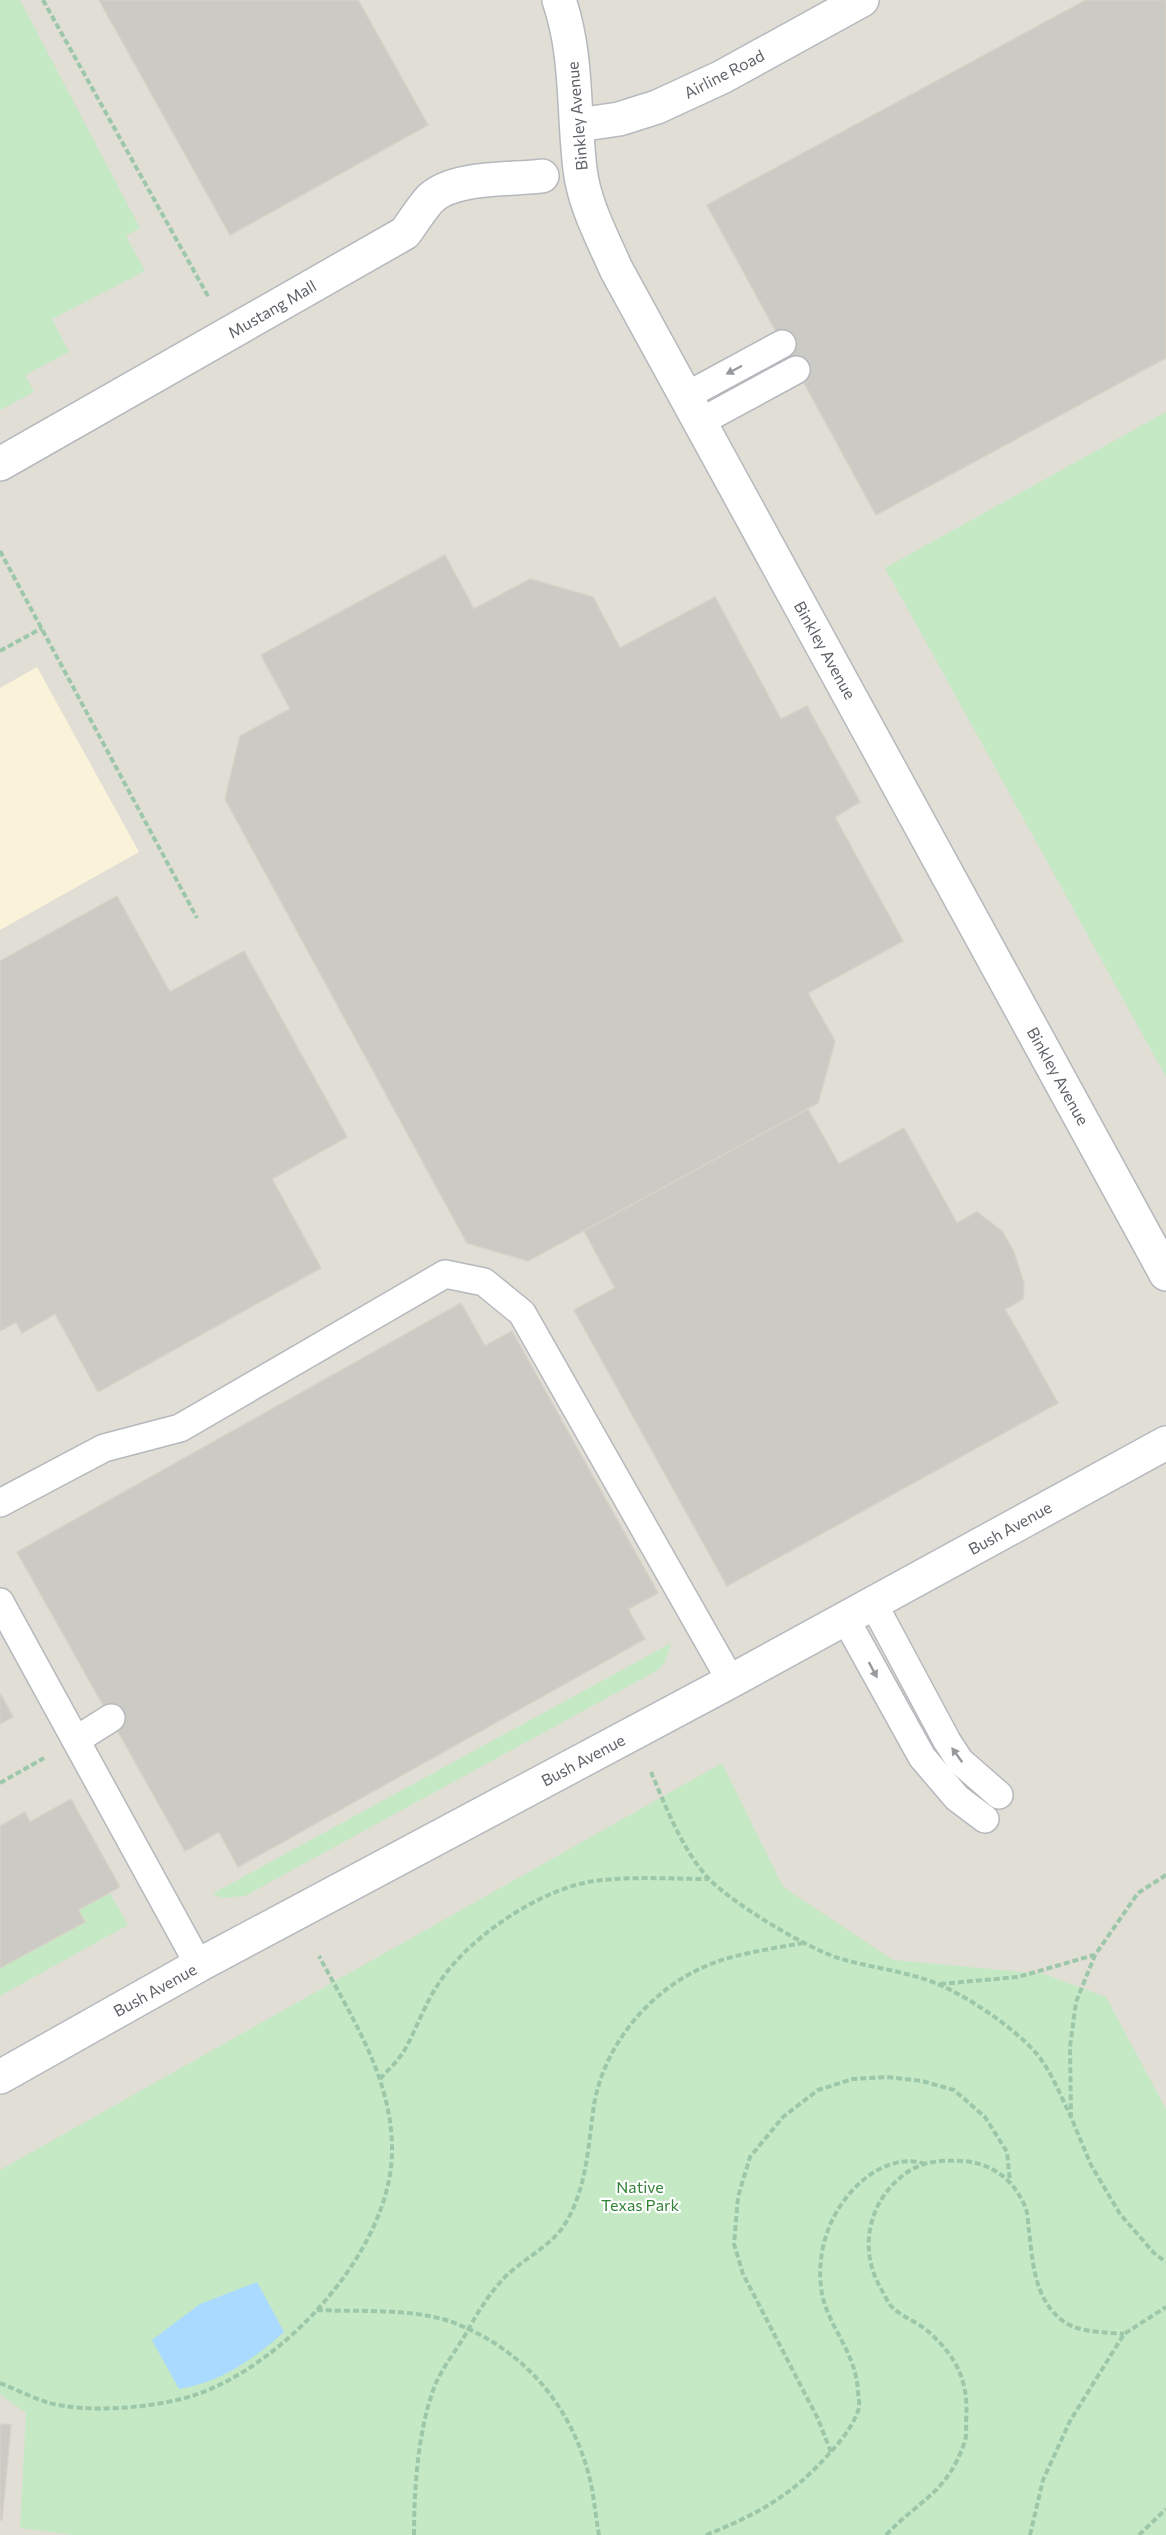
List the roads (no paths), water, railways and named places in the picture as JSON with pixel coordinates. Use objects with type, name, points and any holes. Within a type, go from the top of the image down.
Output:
[{"type":"street","name":"Binkley Avenue","points":[[560,0],[566,21],[574,72],[580,171],[593,217],[616,269],[1166,1274]]},
{"type":"street","name":"Airline Road","points":[[578,125],[619,119],[657,107],[722,77],[862,0]]},
{"type":"street","name":"Mustang Mall","points":[[0,464],[405,233],[431,198],[445,189],[462,183],[542,176]]},
{"type":"street","name":"Bush Avenue","points":[[0,2078],[199,1965],[731,1681],[1166,1443]]},
{"type":"lane","points":[[693,409],[782,344]]},
{"type":"lane","points":[[693,409],[796,370]]},
{"type":"lane","points":[[0,1503],[104,1448],[180,1428],[445,1274],[484,1282],[522,1313],[731,1681]]},
{"type":"lane","points":[[0,1602],[199,1965]]},
{"type":"lane","points":[[873,1603],[960,1761],[999,1795]]},
{"type":"lane","points":[[845,1618],[922,1758],[957,1798],[985,1819]]},
{"type":"lane","points":[[76,1740],[111,1718]]},
{"type":"water","points":[[257,2282],[284,2332],[236,2368],[209,2381],[179,2389],[152,2340],[200,2304]]},
{"type":"park label","name":"Native Texas Park","points":[[640,2196]]}]
